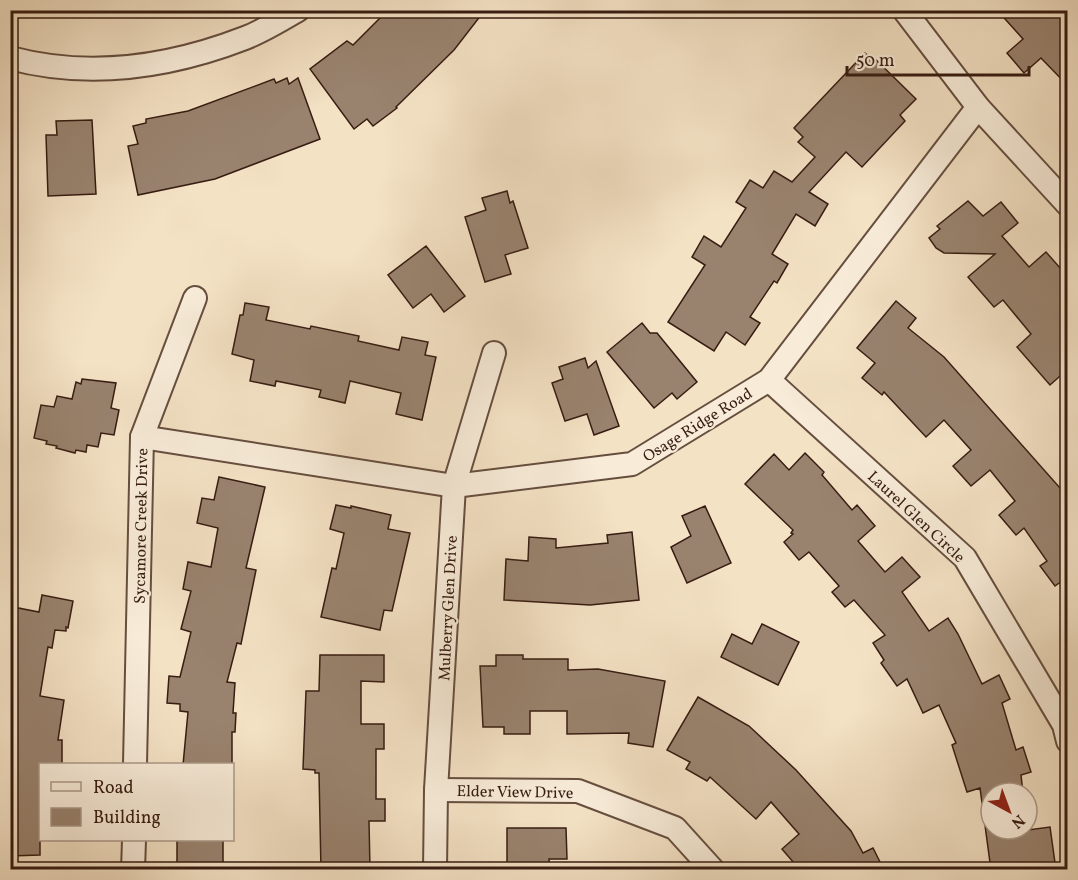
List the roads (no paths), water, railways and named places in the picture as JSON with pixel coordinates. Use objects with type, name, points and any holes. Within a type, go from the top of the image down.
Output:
[{"type":"street","points":[[10,58],[35,65],[92,70],[140,67],[187,58],[247,38],[298,10]]},
{"type":"street","points":[[904,10],[978,107],[1068,205]]},
{"type":"street","name":"Osage Ridge Road","points":[[142,436],[454,486],[632,464],[769,380],[978,107]]},
{"type":"street","name":"Sycamore Creek Drive","points":[[135,763],[142,436],[195,298]]},
{"type":"street","name":"Mulberry Glen Drive","points":[[435,870],[436,790],[454,486],[494,353]]},
{"type":"street","name":"Laurel Glen Circle","points":[[769,380],[965,558],[1064,725],[1068,741]]},
{"type":"street","name":"Elder View Drive","points":[[436,790],[578,791],[675,828],[713,870]]},
{"type":"street","points":[[133,870],[134,841]]}]
